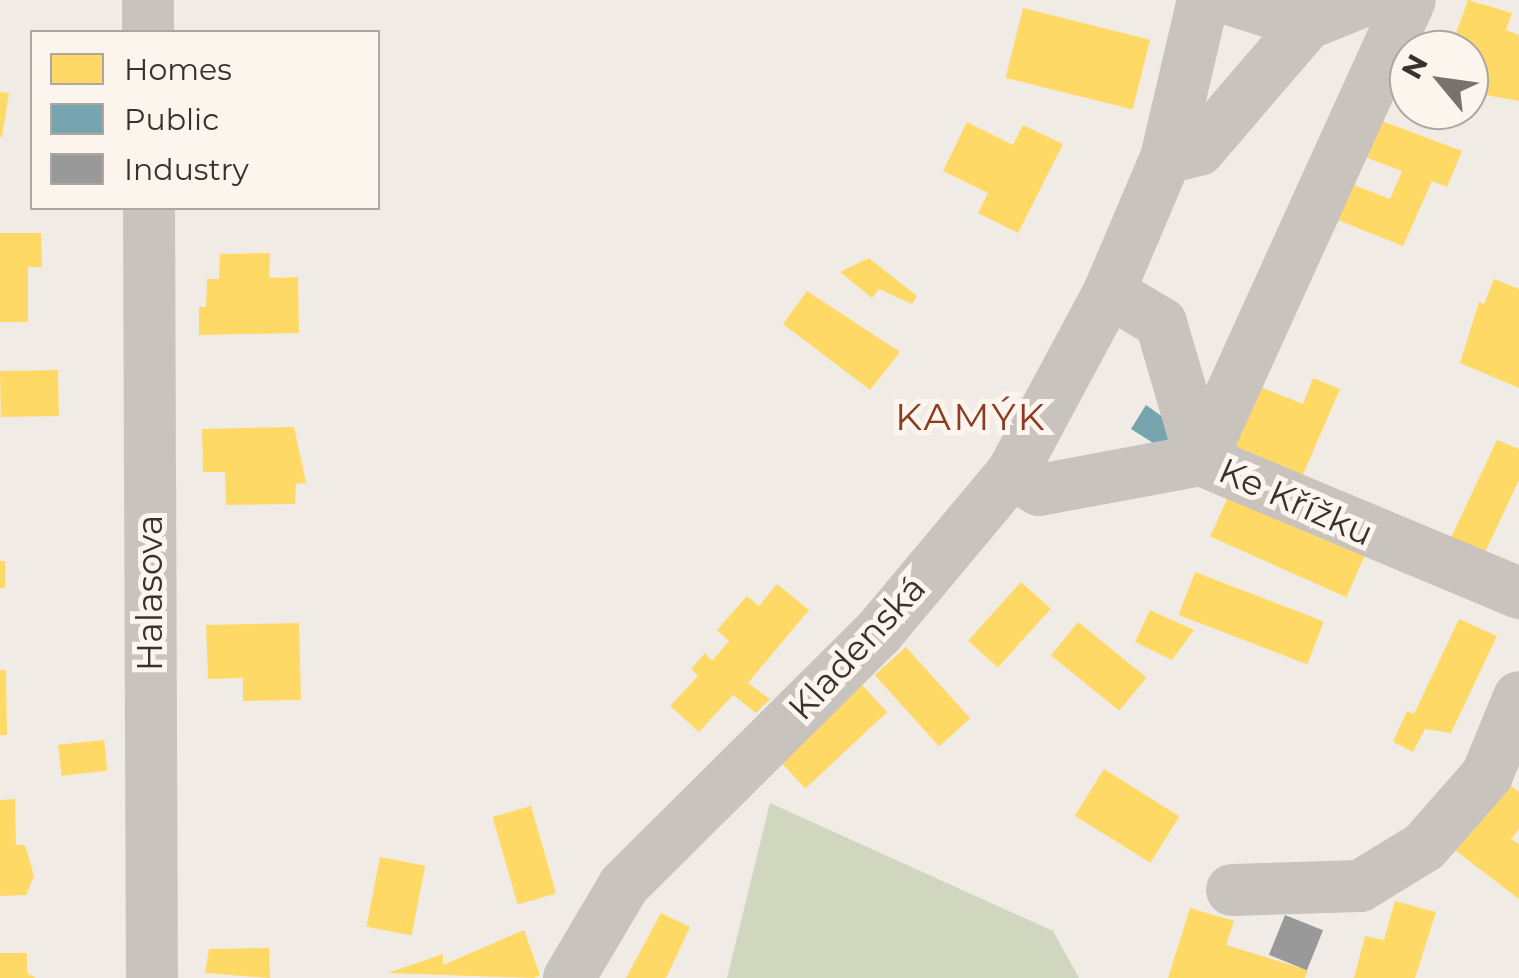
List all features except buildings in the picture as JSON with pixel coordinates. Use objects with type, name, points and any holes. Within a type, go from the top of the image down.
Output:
[{"type":"street","points":[[148,0],[148,30]]},
{"type":"street","name":"Kladenská","points":[[570,978],[624,886],[878,633],[1012,473],[1110,292],[1166,158],[1204,0]]},
{"type":"street","points":[[1232,0],[1307,24]]},
{"type":"street","points":[[1166,158],[1199,150],[1307,24],[1366,0]]},
{"type":"street","points":[[1201,460],[1410,0]]},
{"type":"street","name":"Halasova","points":[[149,210],[152,978]]},
{"type":"street","points":[[1110,292],[1161,322],[1201,460]]},
{"type":"street","name":"Ke Křížku","points":[[1012,473],[1038,490],[1201,460],[1482,583],[1519,593]]},
{"type":"street","points":[[1232,890],[1360,886],[1424,847],[1487,775],[1519,696]]},
{"type":"green space","points":[[770,803],[1053,931],[1079,978],[727,978]]},
{"type":"district","name":"KAMÝK","points":[[971,417]]}]
